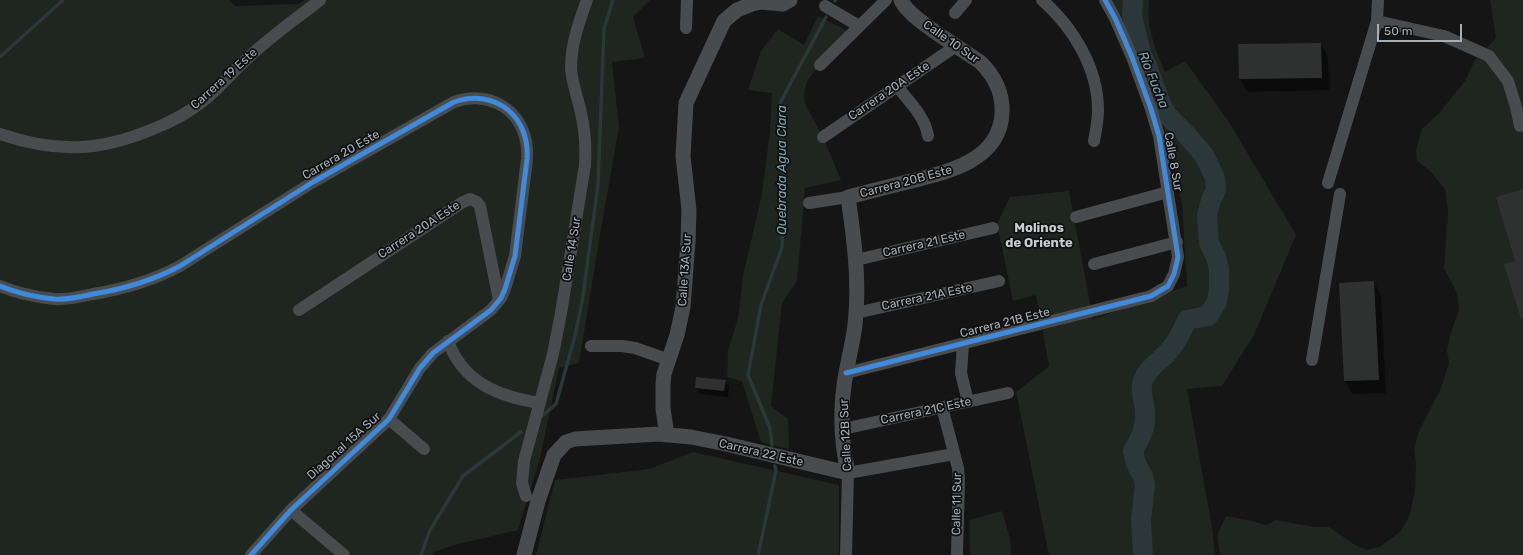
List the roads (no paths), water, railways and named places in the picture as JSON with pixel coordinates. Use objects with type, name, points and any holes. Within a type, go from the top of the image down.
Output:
[{"type":"street","name":"Carrera 19 Este","points":[[0,134],[33,144],[64,148],[80,148],[96,147],[145,133],[175,119],[204,100],[249,56],[320,0]]},
{"type":"street","name":"Calle 14 Sur","points":[[526,496],[522,483],[524,461],[553,354],[585,165],[586,150],[583,124],[572,80],[571,59],[574,38],[587,0]]},
{"type":"street","points":[[686,0],[686,28]]},
{"type":"street","name":"Calle 13A Sur","points":[[667,435],[662,391],[664,374],[680,321],[685,293],[688,210],[683,156],[686,104],[724,21],[737,10],[752,4],[761,2],[783,4],[790,0]]},
{"type":"street","points":[[820,65],[886,0]]},
{"type":"street","name":"Calle 10 Sur","points":[[901,0],[907,10],[980,62],[986,68],[996,82],[1000,94],[1002,106],[1000,124],[997,133]]},
{"type":"street","points":[[955,13],[966,0]]},
{"type":"street","points":[[1042,0],[1055,11],[1073,35],[1087,62],[1096,91],[1098,111],[1094,141]]},
{"type":"street","name":"Calle 8 Sur","points":[[1105,0],[1132,56],[1159,136],[1177,242],[1178,256],[1174,274],[1168,286]]},
{"type":"street","points":[[1328,183],[1377,21],[1378,0]]},
{"type":"street","points":[[825,6],[859,26]]},
{"type":"street","points":[[1377,21],[1444,36],[1489,56],[1508,81],[1520,126]]},
{"type":"street","name":"Carrera 20A Este","points":[[823,137],[956,46]]},
{"type":"street","points":[[897,86],[925,123],[928,136]]},
{"type":"street","name":"Carrera 20 Este","points":[[0,286],[28,295],[55,299],[69,299],[126,288],[154,279],[180,266],[313,182],[447,106],[461,99],[477,98],[493,101],[510,112],[522,127],[527,143],[527,159],[515,256],[505,289],[498,300]]},
{"type":"street","name":"Carrera 20B Este","points":[[848,196],[954,170],[963,166],[980,154],[997,133]]},
{"type":"street","points":[[1076,217],[1168,192]]},
{"type":"street","points":[[1312,360],[1340,194]]},
{"type":"street","points":[[809,203],[848,196]]},
{"type":"street","name":"Calle 12B Sur","points":[[846,555],[848,473],[843,429],[843,395],[856,313],[856,260],[848,196]]},
{"type":"street","name":"Carrera 20A Este","points":[[299,310],[463,202],[470,199],[477,202],[480,206],[498,300]]},
{"type":"street","name":"Carrera 21 Este","points":[[856,260],[993,228]]},
{"type":"street","points":[[1094,264],[1177,242]]},
{"type":"street","name":"Carrera 21A Este","points":[[856,313],[999,281]]},
{"type":"street","name":"Carrera 21B Este","points":[[846,373],[1150,296],[1168,286]]},
{"type":"street","name":"Diagonal 15A Sur","points":[[252,555],[291,510],[315,486],[389,419],[420,368],[433,352],[491,310],[498,300]]},
{"type":"street","points":[[448,341],[457,359],[464,368],[491,390],[512,398],[540,403]]},
{"type":"street","points":[[963,344],[961,373],[968,402]]},
{"type":"street","points":[[591,346],[622,346],[635,348],[669,360]]},
{"type":"street","name":"Carrera 21C Este","points":[[843,429],[1008,393]]},
{"type":"street","name":"Calle 11 Sur","points":[[942,408],[959,480],[957,555]]},
{"type":"street","points":[[389,419],[424,448]]},
{"type":"street","name":"Carrera 22 Este","points":[[524,555],[551,460],[557,450],[566,442],[582,438],[667,435],[691,437],[848,473],[954,454]]},
{"type":"street","points":[[291,510],[344,555]]},
{"type":"waterway","points":[[0,57],[63,0]]},
{"type":"waterway","points":[[542,416],[556,404],[575,336],[583,296],[598,185],[604,29],[613,0]]},
{"type":"waterway","name":"Río Fucha","points":[[1133,0],[1132,16],[1141,53],[1161,104],[1168,116],[1204,155],[1215,178],[1216,190],[1211,200],[1207,215],[1209,243],[1216,257],[1219,269],[1219,289],[1217,302],[1208,316],[1187,320],[1174,345],[1151,369],[1143,380],[1142,392],[1145,410],[1145,424],[1133,451],[1136,464],[1143,476],[1145,485],[1141,520],[1143,555]]},
{"type":"waterway","name":"Quebrada Agua Clara","points":[[772,445],[770,428],[748,375],[761,305],[782,247],[784,180],[780,103],[826,17]]},
{"type":"waterway","points":[[421,555],[430,530],[463,476],[521,432]]},
{"type":"waterway","name":"Quebrada Agua Clara","points":[[758,555],[776,471],[775,466]]},
{"type":"district","name":"Molinos de Oriente","points":[[1039,236]]}]
